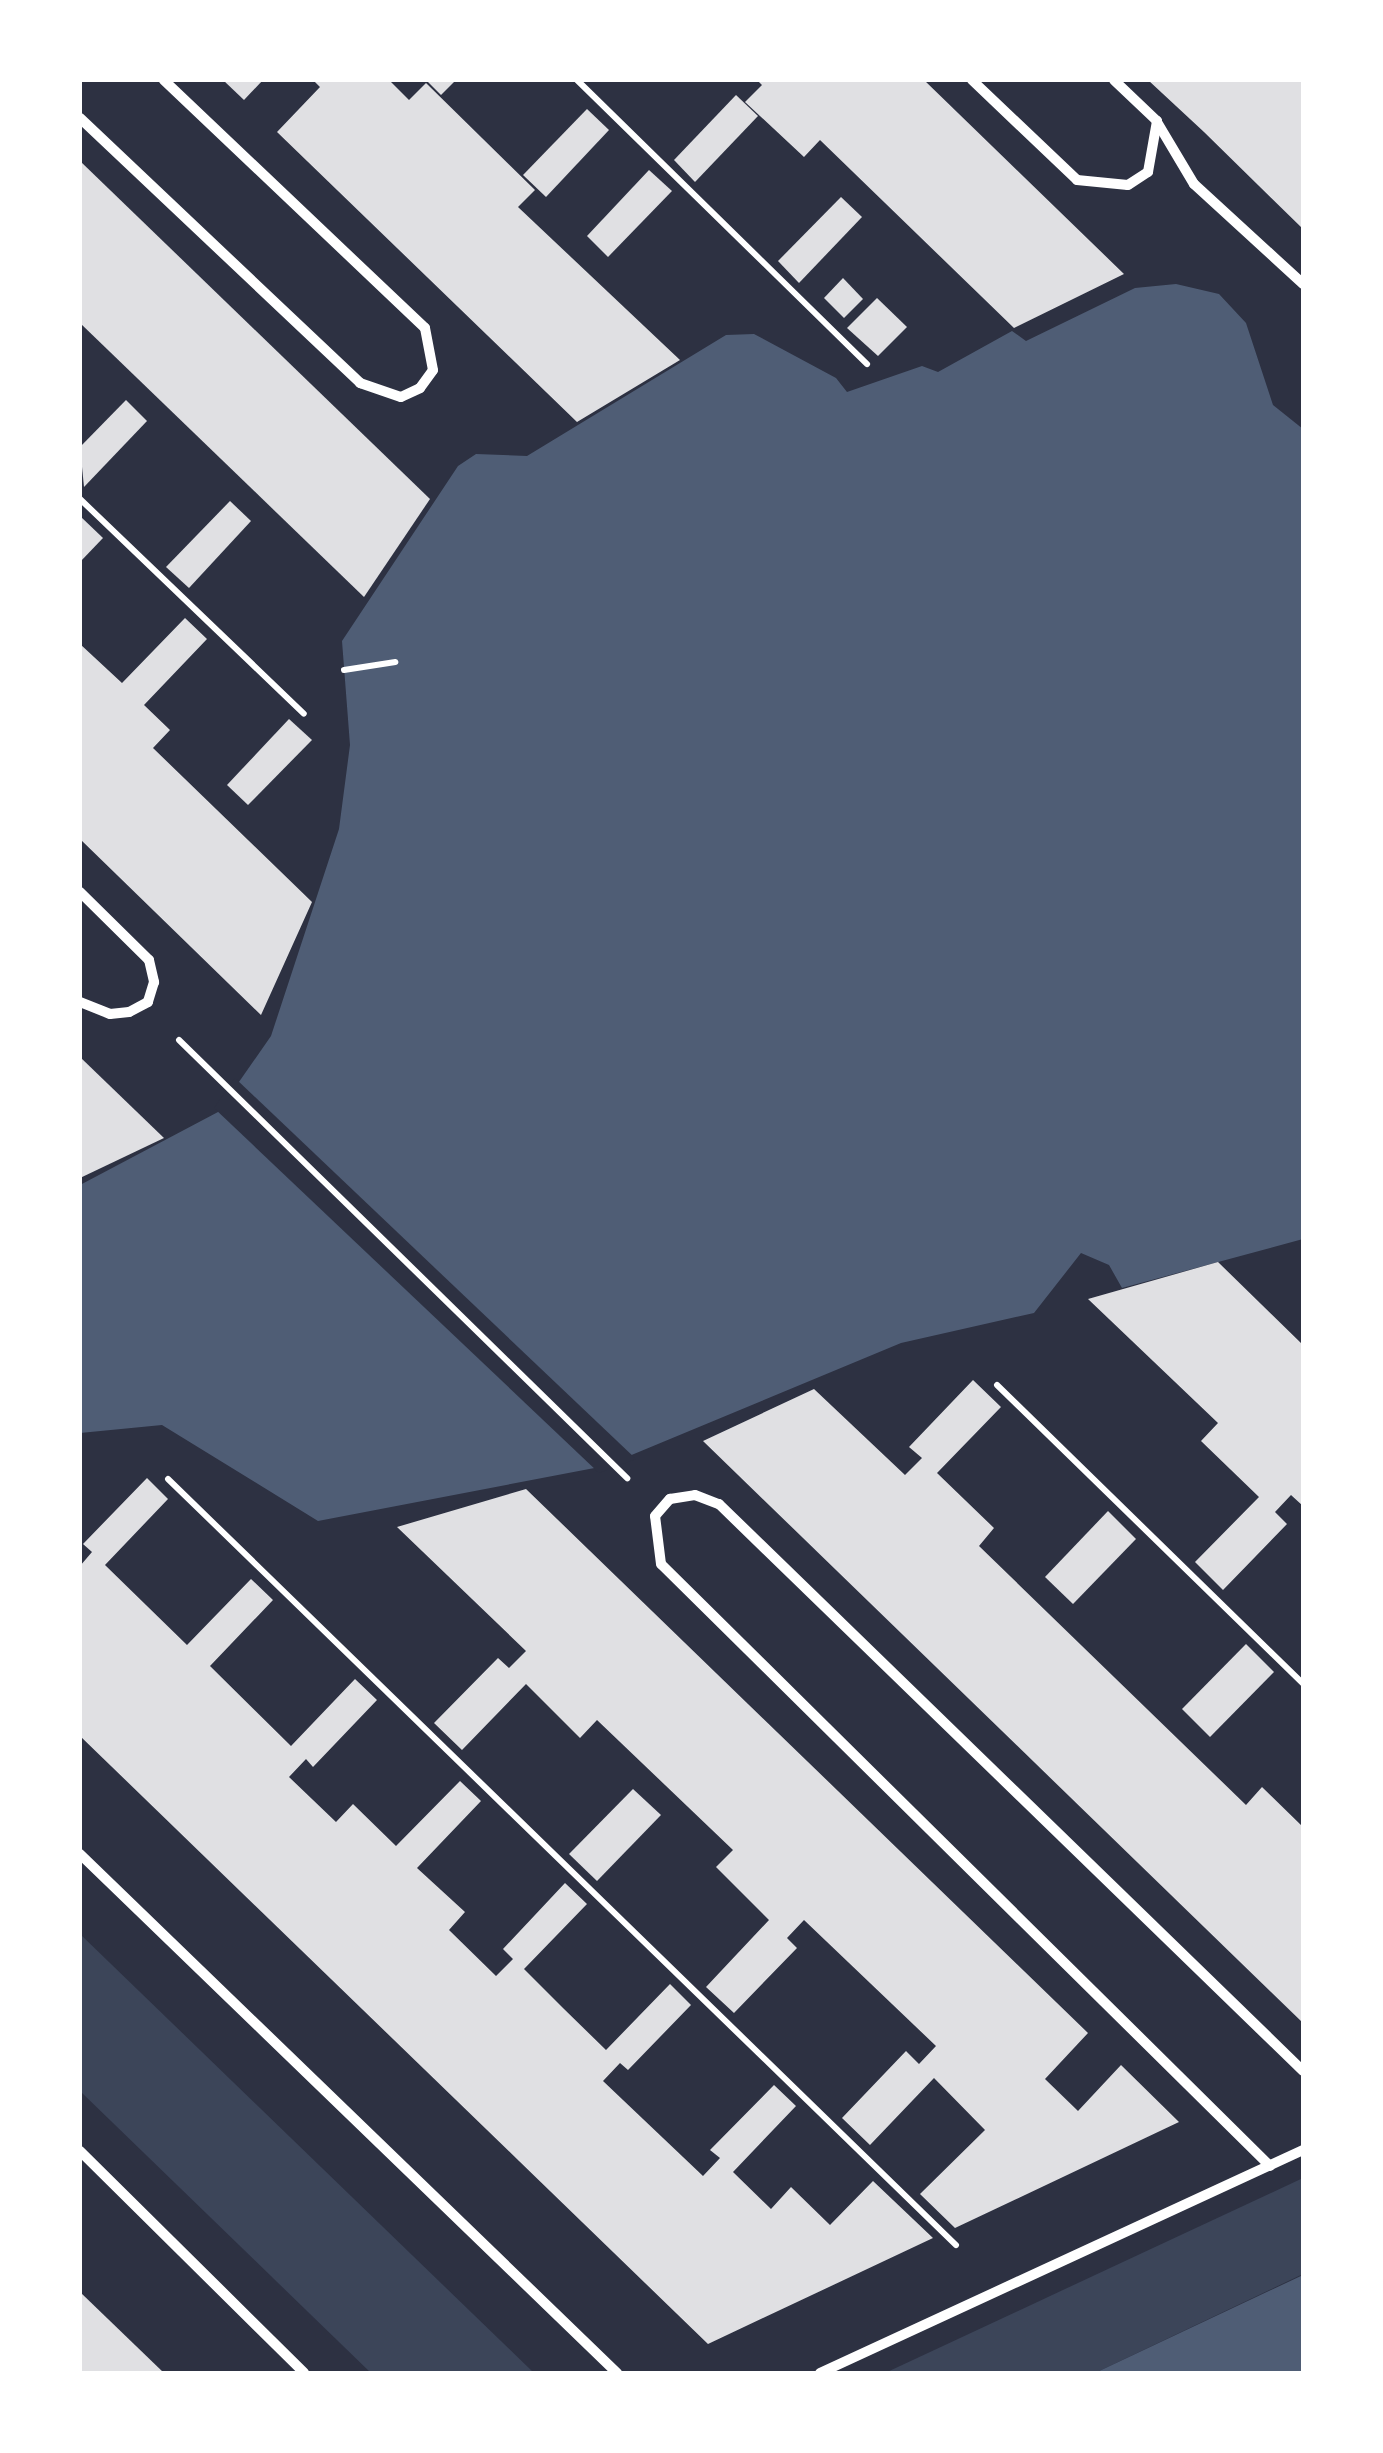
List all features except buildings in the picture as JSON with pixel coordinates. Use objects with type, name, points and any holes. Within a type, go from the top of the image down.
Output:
[{"type":"street","points":[[80,118],[360,383],[402,396],[420,388],[433,370],[426,328],[164,80]]},
{"type":"street","points":[[972,80],[1077,180],[1128,185],[1148,172],[1157,121]]},
{"type":"street","points":[[1114,80],[1157,121],[1194,184],[1303,284]]},
{"type":"street","points":[[80,892],[148,960],[154,982],[148,1002],[128,1012],[110,1014],[80,1002]]},
{"type":"street","points":[[1270,2166],[661,1564],[655,1516],[670,1499],[695,1495],[719,1504],[1303,2071]]},
{"type":"street","points":[[80,1854],[617,2373]]},
{"type":"street","points":[[820,2373],[1303,2150]]},
{"type":"street","points":[[80,2152],[304,2373]]},
{"type":"path","points":[[576,80],[867,364]]},
{"type":"path","points":[[80,500],[304,714]]},
{"type":"path","points":[[344,670],[395,662]]},
{"type":"path","points":[[200,1066],[630,1481]]},
{"type":"path","points":[[997,1386],[1303,1684]]},
{"type":"path","points":[[168,1479],[956,2246]]},
{"type":"shaded area","points":[[1176,284],[1219,294],[1246,323],[1273,405],[1303,429],[1303,1239],[1122,1288],[1109,1265],[1081,1253],[1034,1313],[901,1343],[605,1466],[318,1521],[162,1425],[80,1433],[80,1185],[218,1112],[271,1036],[339,829],[350,745],[342,641],[458,466],[476,454],[527,456],[726,335],[754,334],[836,378],[847,392],[922,366],[938,372],[1012,331],[1026,341],[1135,288]]},
{"type":"shaded area","points":[[80,1934],[534,2373],[371,2373],[80,2091]]},
{"type":"shaded area","points":[[1303,2178],[1303,2274],[1095,2373],[885,2373]]},
{"type":"shaded area","points":[[1303,2275],[1303,2372],[1095,2373]]},
{"type":"pier","points":[[235,1078],[636,1459],[599,1473],[214,1108]]}]
